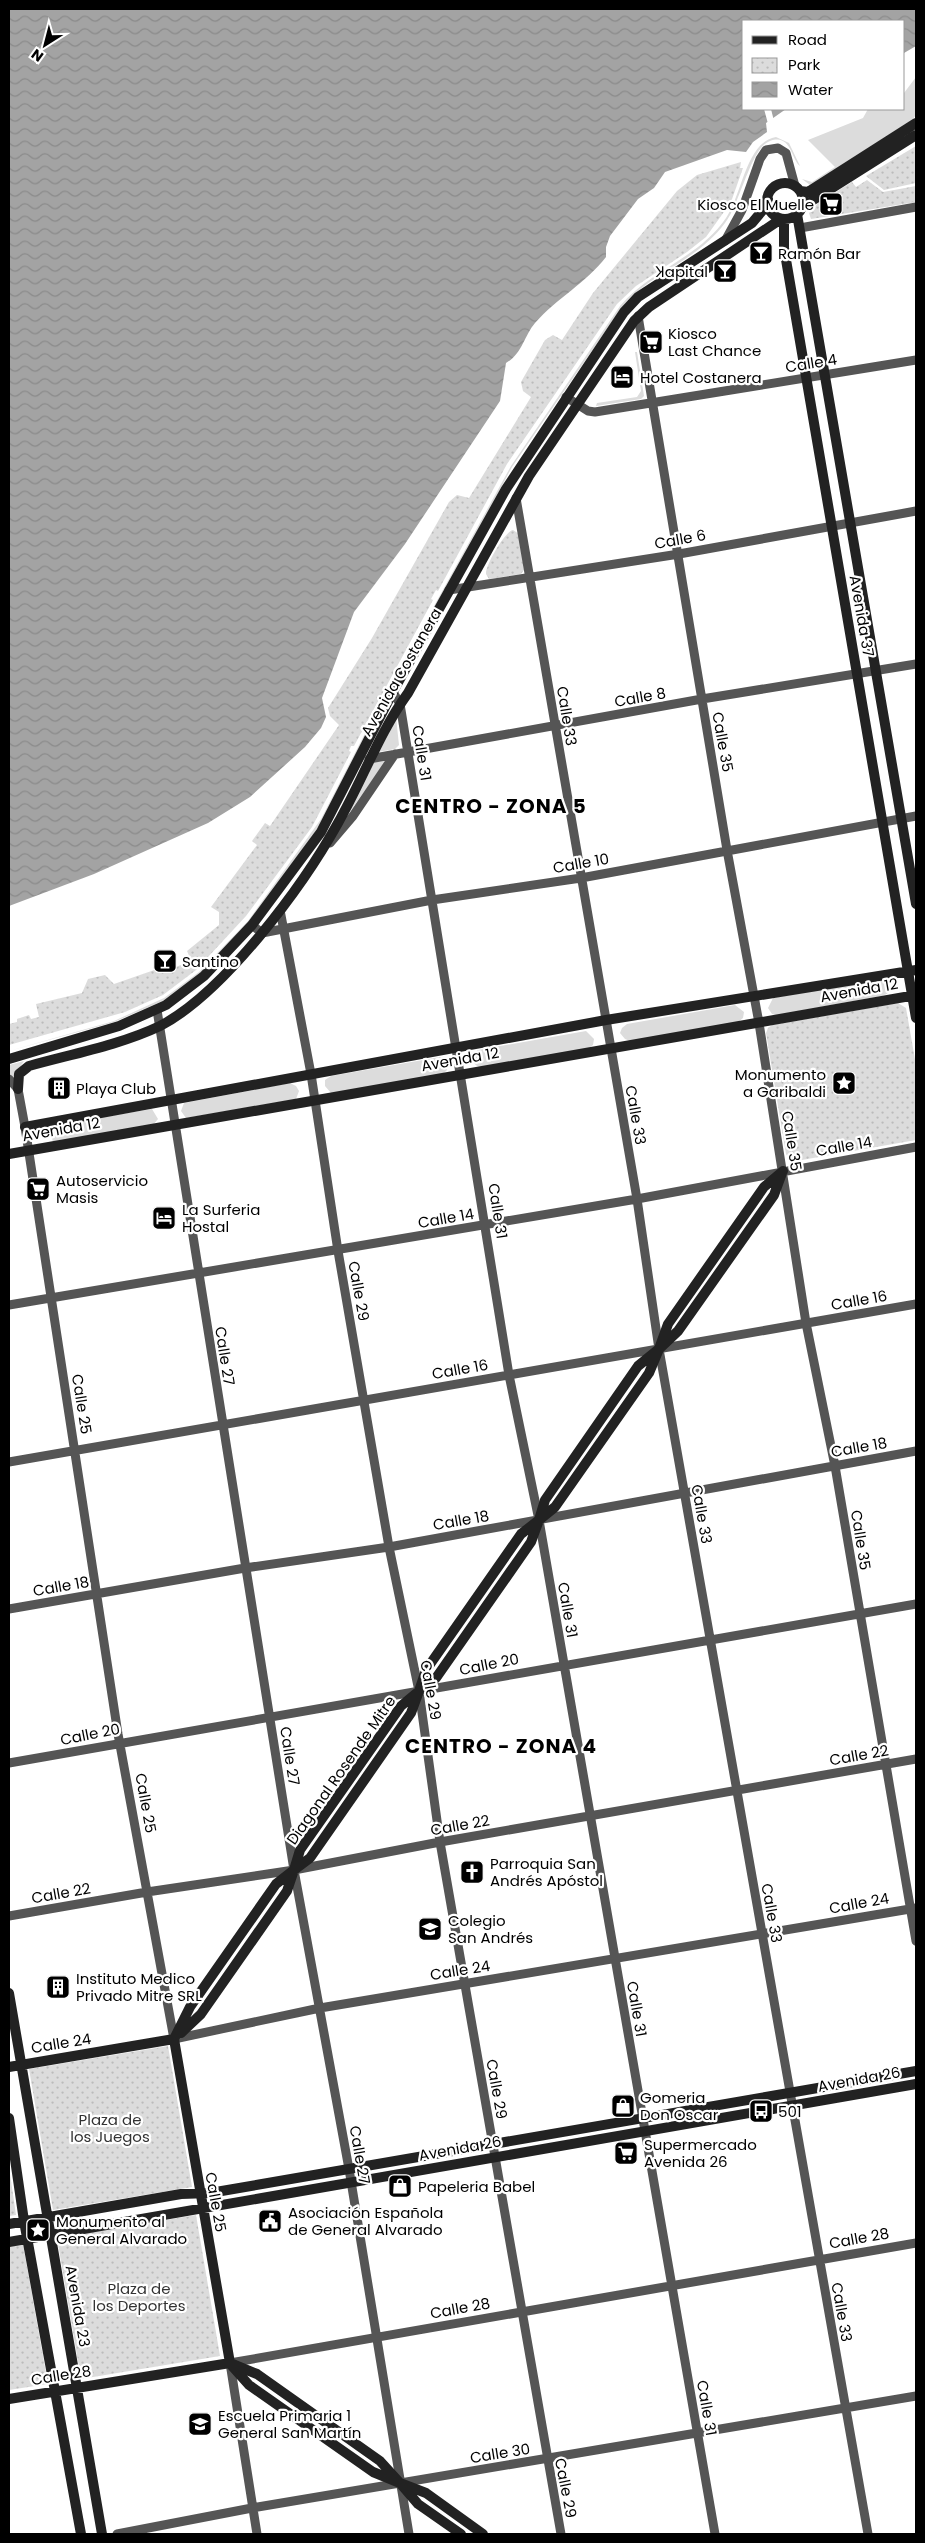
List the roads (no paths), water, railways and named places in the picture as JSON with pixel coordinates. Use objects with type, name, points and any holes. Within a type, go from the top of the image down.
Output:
[{"type":"main road","points":[[916,123],[808,192],[787,183],[778,185],[771,190],[768,199],[770,210],[783,219],[916,135]]},
{"type":"main road","points":[[798,189],[803,199],[800,210]]},
{"type":"main road","name":"Avenida Costanera","points":[[9,1059],[95,1034],[157,1010],[176,999],[204,976],[252,926],[321,832],[392,692],[506,488],[566,397],[633,302],[757,218],[768,199]]},
{"type":"main road","name":"Avenida 37","points":[[800,210],[800,228],[916,904]]},
{"type":"main road","name":"Avenida 37","points":[[783,219],[784,248],[882,822],[912,970],[916,1018]]},
{"type":"main road","name":"Avenida Costanera","points":[[18,1089],[19,1074],[29,1066],[122,1039],[159,1026],[184,1009],[213,984],[262,933],[317,858],[346,809],[369,758],[516,498],[577,404],[638,316],[783,219]]},
{"type":"main road","name":"Avenida 12","points":[[25,1127],[606,1020],[912,970]]},
{"type":"main road","name":"Avenida 12","points":[[9,1154],[914,996]]},
{"type":"main road","name":"Diagonal Rosende Mitre","points":[[174,2039],[206,2006],[287,1891],[294,1870],[310,1858],[400,1730],[411,1714],[419,1691],[436,1678],[531,1542],[539,1520],[555,1507],[561,1499],[649,1373],[659,1349],[678,1331],[774,1195],[783,1171]]},
{"type":"main road","name":"Avenida 23","points":[[9,1993],[14,2066],[47,2217],[102,2534]]},
{"type":"main road","name":"Calle 24","points":[[14,2066],[174,2039]]},
{"type":"main road","name":"Calle 25","points":[[174,2039],[199,2193],[230,2363]]},
{"type":"main road","name":"Avenida 26","points":[[9,2224],[349,2169],[916,2071]]},
{"type":"main road","name":"Avenida 26","points":[[9,2242],[916,2084]]},
{"type":"main road","points":[[9,2118],[24,2221],[31,2238],[81,2534]]},
{"type":"main road","points":[[230,2363],[249,2385],[373,2472],[426,2493],[484,2534]]},
{"type":"main road","name":"Calle 28","points":[[9,2399],[230,2363]]},
{"type":"main road","points":[[400,2483],[418,2504],[461,2534]]},
{"type":"street","points":[[724,241],[742,210],[760,159],[766,150],[778,148],[786,153],[798,189]]},
{"type":"street","points":[[800,228],[916,207]]},
{"type":"street","name":"Calle 35","points":[[638,316],[727,850],[759,1023],[806,1323],[835,1466],[914,1909],[916,1941]]},
{"type":"street","name":"Calle 4","points":[[566,397],[588,411],[594,412],[653,404],[916,360]]},
{"type":"street","name":"Calle 33","points":[[516,498],[637,1199],[659,1349],[684,1494],[868,2534]]},
{"type":"street","name":"Calle 6","points":[[449,590],[679,554],[916,511]]},
{"type":"street","name":"Calle 8","points":[[369,758],[702,699],[916,664]]},
{"type":"street","name":"Calle 31","points":[[392,692],[400,704],[458,1048],[510,1375],[539,1520],[715,2534]]},
{"type":"street","points":[[317,858],[353,816],[395,754]]},
{"type":"street","name":"Calle 10","points":[[262,933],[432,900],[581,878],[916,816]]},
{"type":"street","name":"Calle 29","points":[[280,910],[311,1074],[338,1251],[389,1547],[419,1691],[440,1842],[546,2459],[561,2534]]},
{"type":"street","points":[[252,926],[262,933]]},
{"type":"street","name":"Calle 27","points":[[157,1010],[294,1870],[349,2169],[409,2534]]},
{"type":"street","points":[[9,1079],[18,1089]]},
{"type":"street","name":"Calle 25","points":[[18,1089],[120,1742],[174,2039]]},
{"type":"street","name":"Calle 14","points":[[9,1305],[338,1251],[637,1199],[916,1147]]},
{"type":"street","name":"Calle 16","points":[[9,1462],[916,1304]]},
{"type":"street","name":"Calle 18","points":[[9,1609],[245,1568],[389,1547],[916,1451]]},
{"type":"street","name":"Calle 20","points":[[9,1763],[564,1664],[916,1604]]},
{"type":"street","name":"Calle 22","points":[[9,1916],[147,1892],[294,1870],[440,1842],[916,1759]]},
{"type":"street","name":"Calle 24","points":[[174,2039],[320,2008],[914,1909]]},
{"type":"street","name":"Calle 28","points":[[230,2363],[916,2243]]},
{"type":"street","name":"Calle 25","points":[[230,2363],[257,2534]]},
{"type":"street","name":"Calle 30","points":[[117,2534],[252,2508],[916,2396]]},
{"type":"water","points":[[9,9],[916,9],[916,46],[905,52],[905,20],[742,20],[742,110],[785,110],[766,123],[767,132],[753,142],[746,152],[727,150],[665,172],[654,188],[638,199],[610,236],[606,247],[606,257],[581,283],[544,314],[531,328],[516,355],[506,363],[500,401],[405,544],[354,612],[322,698],[326,717],[321,728],[305,747],[250,797],[208,823],[94,874],[9,906]]},
{"type":"place","name":"Kiosco El Muelle","points":[[831,204]]},
{"type":"place","name":"Ramón Bar","points":[[761,253]]},
{"type":"place","name":"Ʞapital","points":[[725,271]]},
{"type":"place","name":"Kiosco Last Chance","points":[[651,342]]},
{"type":"place","name":"Hotel Costanera","points":[[622,377]]},
{"type":"place","name":"Santino","points":[[165,961]]},
{"type":"place","name":"Monumento a Garibaldi","points":[[844,1083]]},
{"type":"place","name":"Playa Club","points":[[59,1088]]},
{"type":"place","name":"Autoservicio Masis","points":[[38,1189]]},
{"type":"place","name":"La Surferia Hostal","points":[[164,1218]]},
{"type":"place","name":"Parroquia San Andrés Apóstol","points":[[472,1872]]},
{"type":"place","name":"Colegio San Andrés","points":[[430,1929]]},
{"type":"place","name":"Instituto Medico Privado Mitre SRL","points":[[58,1987]]},
{"type":"place","name":"Gomeria Don Oscar","points":[[623,2106]]},
{"type":"place","name":"501","points":[[761,2111]]},
{"type":"place","name":"Supermercado Avenida 26","points":[[626,2153]]},
{"type":"place","name":"Papeleria Babel","points":[[400,2186]]},
{"type":"place","name":"Asociación Española de General Alvarado","points":[[270,2221]]},
{"type":"place","name":"Monumento al General Alvarado","points":[[38,2230]]},
{"type":"place","name":"Escuela Primaria 1 General San Martín","points":[[200,2424]]},
{"type":"district","name":"CENTRO - ZONA 5","points":[[491,806]]},
{"type":"district","name":"CENTRO - ZONA 4","points":[[501,1746]]},
{"type":"park label","name":"Plaza de los Juegos","points":[[110,2128]]},
{"type":"park label","name":"Plaza de los Deportes","points":[[139,2296]]}]
